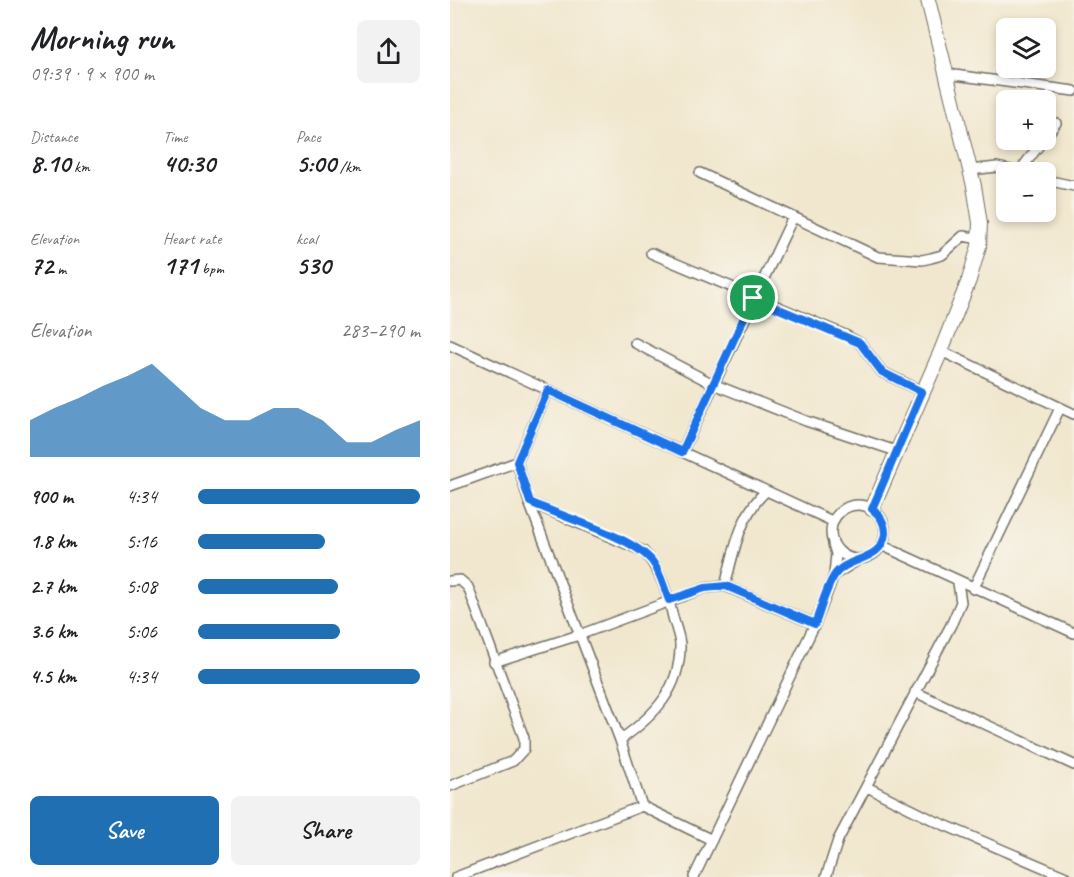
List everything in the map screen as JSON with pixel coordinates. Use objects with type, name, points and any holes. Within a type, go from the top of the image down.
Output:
[{"type":"street","points":[[872,509],[941,351],[969,280],[980,239],[970,170],[928,0]]},
{"type":"street","points":[[946,74],[1074,91]]},
{"type":"street","points":[[970,170],[996,169]]},
{"type":"street","points":[[700,173],[886,259],[922,260],[942,255],[963,236],[980,239]]},
{"type":"street","points":[[1056,182],[1074,186]]},
{"type":"street","points":[[682,452],[793,217]]},
{"type":"street","points":[[651,253],[860,343],[882,372],[922,392]]},
{"type":"street","points":[[635,343],[713,384],[806,421],[896,451]]},
{"type":"street","points":[[450,345],[832,521]]},
{"type":"street","points":[[941,351],[1074,414]]},
{"type":"street","points":[[548,390],[517,462],[530,502],[620,740],[642,806],[712,840]]},
{"type":"street","points":[[826,877],[838,840],[962,602],[974,590],[1060,408]]},
{"type":"street","points":[[450,486],[517,462]]},
{"type":"street","points":[[726,586],[745,519],[750,508],[766,491]]},
{"type":"street","points":[[530,502],[620,539],[643,552],[654,563],[669,600],[680,642],[673,686],[646,722],[620,740]]},
{"type":"street","points":[[694,877],[815,624],[834,575],[833,544],[830,532],[832,521],[846,507],[860,505],[872,509],[883,523],[885,534],[881,545],[873,554],[834,575]]},
{"type":"street","points":[[833,544],[845,556],[862,558]]},
{"type":"street","points":[[881,545],[958,583],[1073,632]]},
{"type":"street","points":[[450,581],[460,580],[468,586],[494,662],[524,738],[524,749],[513,761],[450,786]]},
{"type":"street","points":[[958,583],[962,602]]},
{"type":"street","points":[[494,662],[579,635],[705,588],[726,586],[815,624]]},
{"type":"street","points":[[915,692],[1074,765]]},
{"type":"street","points":[[867,787],[935,820],[1066,877]]},
{"type":"street","points":[[456,877],[642,806]]},
{"type":"route","points":[[753,298],[860,343],[882,372],[922,392],[872,509],[883,523],[884,540],[873,554],[852,562],[834,575],[815,624],[726,586],[705,588],[669,600],[654,563],[643,552],[620,539],[556,515],[530,502],[517,462],[548,390],[682,452],[753,298]]}]
